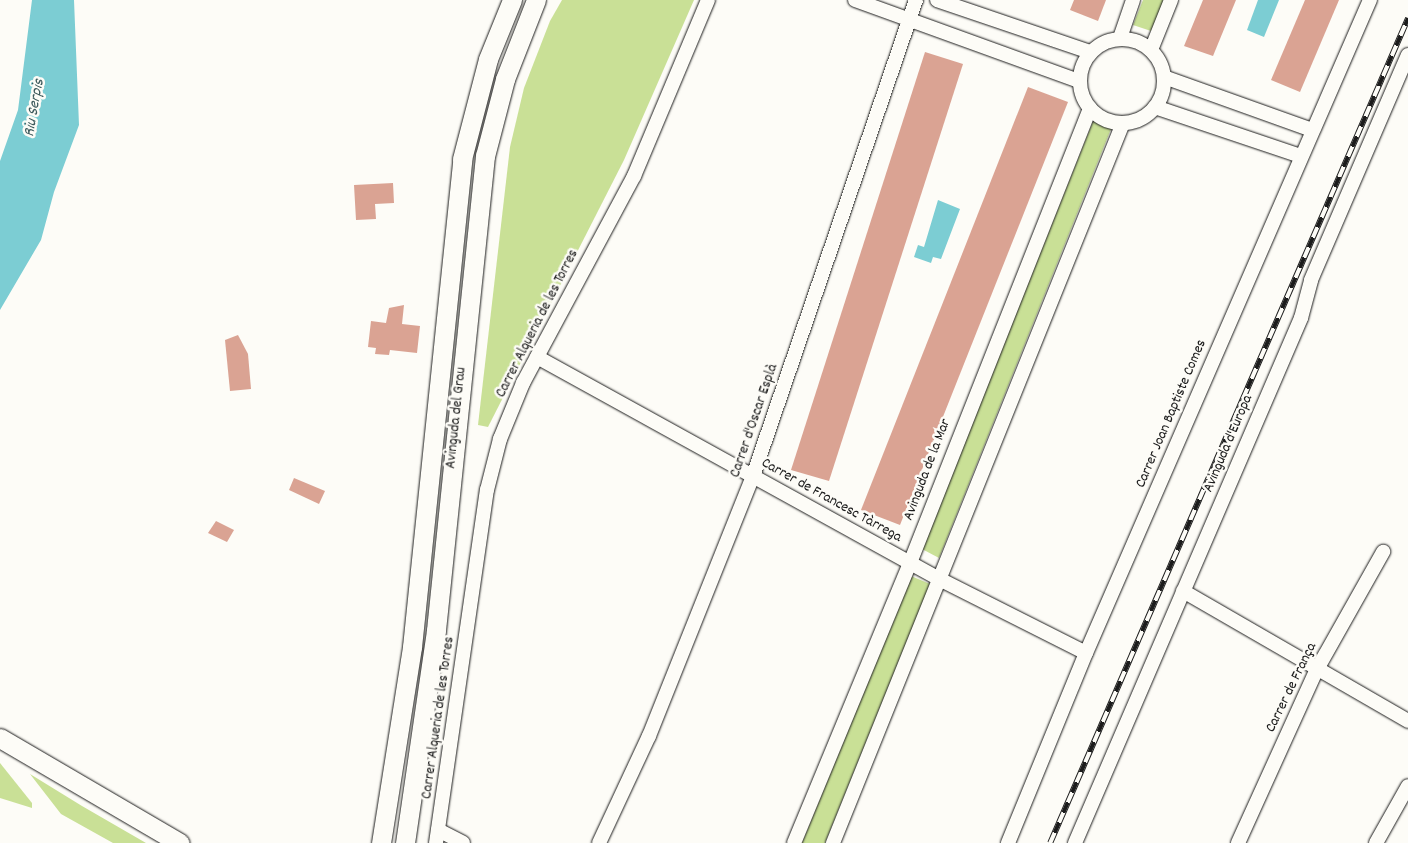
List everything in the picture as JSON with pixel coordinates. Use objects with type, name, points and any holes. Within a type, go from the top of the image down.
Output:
[{"type":"main road","name":"Avinguda del Grau","points":[[381,843],[412,646],[462,159],[488,59],[512,0]]},
{"type":"main road","name":"Avinguda del Grau","points":[[405,843],[436,630],[485,156],[504,79],[536,0]]},
{"type":"main road","points":[[0,738],[180,843]]},
{"type":"street","name":"Carrer Alqueria de les Torres","points":[[437,836],[487,490],[500,439],[523,383],[634,176],[708,0]]},
{"type":"street","points":[[855,0],[1079,81]]},
{"type":"street","name":"Carrer d'Oscar Esplà","points":[[600,843],[649,736],[753,476],[916,0]]},
{"type":"street","points":[[937,0],[1090,52]]},
{"type":"street","points":[[1120,38],[1133,0]]},
{"type":"street","points":[[1151,50],[1171,0]]},
{"type":"street","name":"Carrer Joan Baptiste Comes","points":[[1008,843],[1086,653],[1370,0]]},
{"type":"street","points":[[1120,38],[1138,42],[1151,50],[1164,77],[1163,88],[1155,107],[1146,115],[1123,123],[1103,118],[1090,108],[1079,81],[1082,66],[1090,52],[1099,45],[1120,38]]},
{"type":"street","name":"Avinguda d'Europa","points":[[1075,843],[1301,318],[1311,280],[1408,55]]},
{"type":"street","points":[[1164,77],[1312,130]]},
{"type":"street","points":[[1155,107],[1301,156]]},
{"type":"street","name":"Avinguda de la Mar","points":[[794,843],[910,563],[1090,108]]},
{"type":"street","points":[[833,843],[941,580],[1123,123]]},
{"type":"street","name":"Carrer de Francesc Tàrrega","points":[[537,357],[941,580],[1086,653]]},
{"type":"street","name":"Carrer de França","points":[[1238,843],[1316,671],[1383,552]]},
{"type":"street","points":[[1183,591],[1316,671],[1408,722]]},
{"type":"street","points":[[1376,843],[1408,786]]},
{"type":"street","points":[[437,836],[463,843]]},
{"type":"green space","points":[[562,0],[694,0],[624,160],[488,427],[478,425],[510,147],[524,88],[550,21]]},
{"type":"green space","points":[[1143,0],[1164,0],[1151,31],[1133,25]]},
{"type":"green space","points":[[1094,119],[1113,124],[939,558],[922,549]]},
{"type":"green space","points":[[911,576],[930,584],[825,843],[802,843]]},
{"type":"green space","points":[[0,763],[32,803],[32,808],[0,798]]},
{"type":"green space","points":[[30,774],[146,843],[113,843],[61,814]]},
{"type":"water","name":"Riu Serpis","points":[[32,0],[74,0],[79,125],[54,192],[41,240],[0,310],[0,161],[18,110]]},
{"type":"water","points":[[1258,0],[1279,0],[1264,37],[1247,30]]},
{"type":"water","points":[[938,200],[960,209],[941,259],[933,257],[931,263],[914,257],[918,245],[924,247]]},
{"type":"building","points":[[1074,0],[1106,0],[1098,21],[1070,10]]},
{"type":"building","points":[[1203,0],[1236,0],[1213,56],[1184,46]]},
{"type":"building","points":[[1305,0],[1339,0],[1300,92],[1271,80]]},
{"type":"building","points":[[925,52],[963,64],[829,481],[791,470]]},
{"type":"building","points":[[1028,87],[1068,102],[900,525],[861,510]]},
{"type":"building","points":[[393,183],[394,203],[375,204],[376,219],[356,220],[354,185]]},
{"type":"building","points":[[404,305],[402,324],[420,326],[417,353],[390,350],[389,355],[375,354],[376,348],[368,347],[371,321],[386,323],[389,308]]},
{"type":"building","points":[[238,335],[248,354],[251,389],[230,391],[225,340]]},
{"type":"building","points":[[294,478],[325,491],[319,504],[289,490]]},
{"type":"building","points":[[216,521],[234,530],[227,542],[208,533]]},
{"type":"railway","points":[[1050,843],[1408,18]]}]
